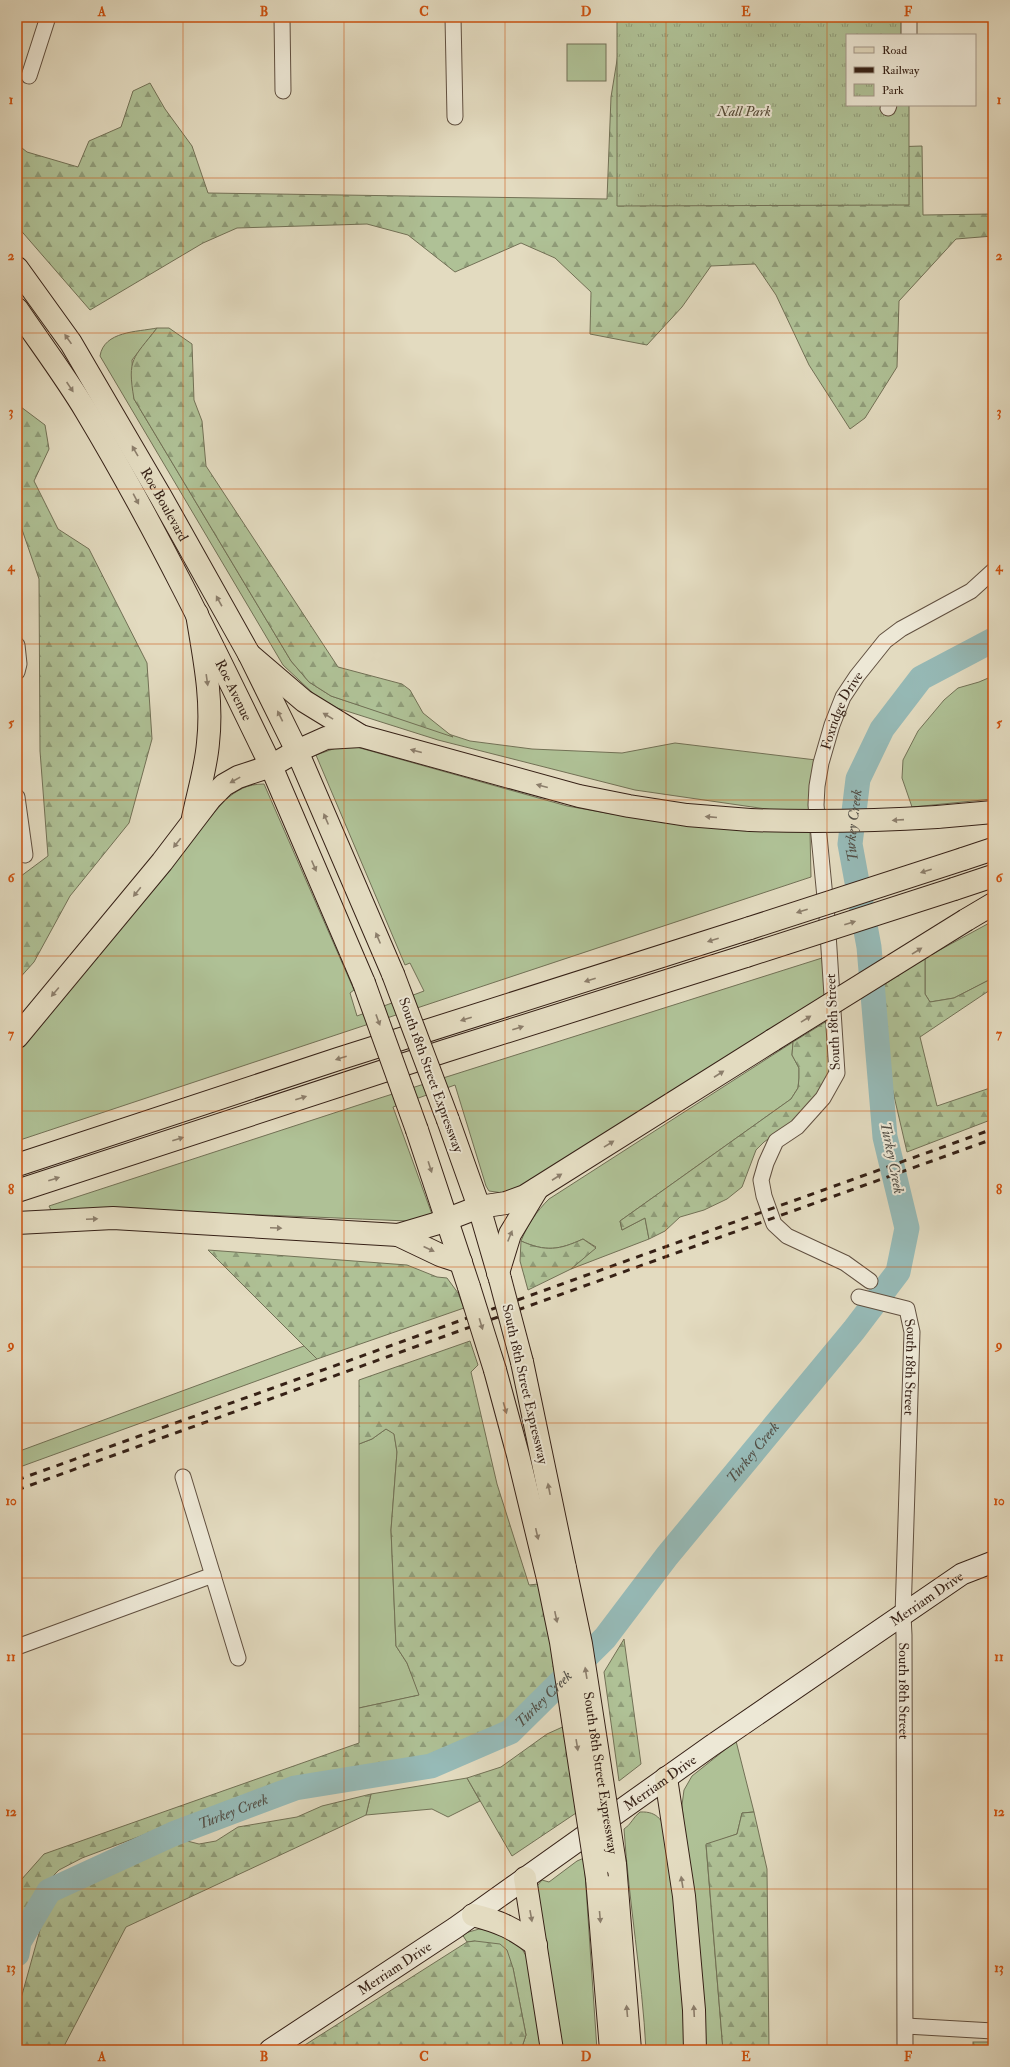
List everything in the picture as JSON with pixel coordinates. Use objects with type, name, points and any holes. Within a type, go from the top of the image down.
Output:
[{"type":"main road","name":"Roe Boulevard","points":[[17,268],[71,343],[161,497],[249,654],[297,751]]},
{"type":"main road","name":"Roe Boulevard","points":[[17,308],[86,410],[135,497],[197,614]]},
{"type":"main road","points":[[192,823],[208,743],[210,716],[208,684],[197,614]]},
{"type":"main road","name":"Roe Avenue","points":[[197,614],[271,766]]},
{"type":"main road","points":[[249,654],[304,701],[361,736],[579,796],[629,806],[687,814],[750,820],[866,822],[993,812]]},
{"type":"main road","points":[[17,1037],[210,799],[224,785],[238,777],[271,766],[297,751],[326,738],[361,736]]},
{"type":"main road","name":"South 18th Street Expressway","points":[[297,751],[393,974],[448,1120],[479,1207],[522,1362],[556,1574],[561,1642],[597,1878],[611,2050]]},
{"type":"main road","name":"South 18th Street Expressway","points":[[271,766],[364,983],[417,1130],[495,1370],[518,1455],[556,1574],[581,1644],[614,1864],[630,2050]]},
{"type":"main road","points":[[17,1165],[338,1059],[993,849]]},
{"type":"main road","points":[[17,1191],[446,1051],[993,876]]},
{"type":"main road","points":[[17,1223],[113,1218],[398,1234],[447,1219],[479,1207],[517,1200],[537,1189],[773,1040],[993,904]]},
{"type":"main road","points":[[499,1276],[510,1234],[537,1189]]},
{"type":"main road","points":[[398,1234],[440,1255],[461,1262]]},
{"type":"main road","name":"Merriam Drive","points":[[270,2050],[473,1915],[666,1778],[962,1574],[993,1562]]},
{"type":"main road","points":[[666,1778],[684,1896],[694,2010],[695,2050]]},
{"type":"main road","points":[[525,1878],[552,2050]]},
{"type":"main road","points":[[473,1915],[494,1920],[515,1929],[536,1945]]},
{"type":"street","points":[[29,76],[48,17]]},
{"type":"street","points":[[282,17],[283,92]]},
{"type":"street","points":[[453,17],[455,117]]},
{"type":"street","points":[[909,17],[909,34]]},
{"type":"street","name":"Foxridge Drive","points":[[826,918],[816,805],[817,786],[822,757],[843,697],[857,676],[891,636],[971,591],[993,571]]},
{"type":"street","points":[[17,645],[19,664],[17,672]]},
{"type":"street","points":[[17,797],[25,855]]},
{"type":"street","name":"South 18th Street","points":[[826,918],[837,1073],[823,1098],[797,1127],[776,1141],[766,1163],[761,1180],[764,1196],[774,1224],[779,1230],[787,1236],[845,1263],[870,1281]]},
{"type":"street","name":"South 18th Street","points":[[859,1297],[907,1309],[912,1332],[903,1615],[905,2050]]},
{"type":"street","points":[[183,1477],[238,1658]]},
{"type":"street","points":[[17,1647],[213,1575]]},
{"type":"street","points":[[906,2026],[993,2031]]},
{"type":"green space","name":"Nall Park","points":[[617,17],[908,17],[908,34],[846,34],[846,106],[909,106],[909,205],[617,206]]},
{"type":"green space","points":[[624,17],[858,148],[922,146],[923,215],[993,214],[993,236],[956,239],[899,301],[897,367],[865,418],[850,429],[809,365],[776,295],[755,264],[711,266],[682,307],[647,345],[590,334],[591,292],[555,258],[521,243],[455,272],[408,235],[367,224],[237,228],[203,243],[90,310],[17,226],[17,144],[27,152],[78,167],[89,141],[121,127],[133,91],[150,83],[165,109],[192,146],[208,193],[607,199],[611,97]]},
{"type":"green space","points":[[567,44],[606,44],[606,81],[567,81]]},
{"type":"green space","points":[[157,328],[132,360],[134,399],[291,661],[309,682],[331,696],[470,741],[532,749],[622,753],[675,743],[816,760],[810,811],[773,810],[635,790],[438,740],[337,708],[316,696],[283,665],[100,356],[103,348],[115,337],[131,332]]},
{"type":"green space","points":[[157,328],[169,328],[192,344],[194,400],[202,421],[206,466],[338,667],[402,684],[410,690],[423,713],[453,737],[331,696],[309,682],[291,661],[134,399],[131,375],[134,360],[142,346]]},
{"type":"green space","points":[[17,404],[45,425],[49,449],[34,481],[58,529],[89,549],[147,663],[152,739],[129,823],[70,896],[34,962],[17,981],[17,879],[48,856],[40,751],[39,579],[17,515]]},
{"type":"green space","points":[[993,676],[993,799],[912,807],[902,778],[903,760],[918,731],[944,700],[958,688]]},
{"type":"green space","points":[[353,746],[567,806],[612,814],[767,831],[810,832],[811,877],[17,1141],[17,1049],[224,801],[247,786],[264,784],[354,990],[350,993],[357,1016],[424,991],[410,963],[405,965],[316,755],[336,748]]},
{"type":"green space","points":[[993,921],[993,981],[989,980],[954,998],[930,1002],[925,994],[925,958]]},
{"type":"green space","points":[[822,958],[825,997],[529,1184],[503,1193],[489,1191],[486,1186],[455,1085],[393,1107],[433,1217],[407,1221],[273,1215],[52,1212],[49,1206],[380,1098]]},
{"type":"green space","points":[[925,958],[925,994],[930,1002],[954,998],[989,980],[993,981],[993,988],[920,1037],[937,1106],[993,1087],[993,1119],[907,1152],[891,1083],[882,986]]},
{"type":"green space","points":[[827,1021],[831,1064],[825,1087],[798,1118],[764,1142],[756,1150],[742,1187],[727,1199],[704,1210],[680,1217],[665,1231],[649,1239],[645,1218],[622,1230],[620,1221],[791,1099],[798,1088],[799,1078],[799,1068],[792,1055],[793,1042]]},
{"type":"green space","points":[[793,1042],[792,1055],[799,1068],[799,1078],[798,1088],[791,1099],[620,1221],[622,1230],[645,1218],[649,1239],[571,1269],[596,1247],[583,1239],[567,1246],[552,1248],[538,1247],[521,1241],[533,1218],[549,1199]]},
{"type":"green space","points":[[583,1239],[596,1248],[571,1269],[528,1290],[520,1261],[521,1241],[538,1247],[552,1248],[567,1246]]},
{"type":"green space","points":[[208,1250],[407,1265],[437,1277],[447,1278],[458,1293],[464,1308],[317,1359]]},
{"type":"green space","points":[[470,1341],[478,1365],[471,1372],[497,1484],[529,1585],[538,1584],[559,1668],[517,1713],[494,1731],[461,1746],[420,1760],[314,1777],[274,1786],[82,1858],[59,1870],[43,1886],[17,1929],[17,1888],[21,1880],[44,1854],[359,1743],[359,1708],[419,1695],[407,1663],[396,1646],[391,1530],[397,1452],[394,1434],[386,1429],[372,1439],[359,1444],[359,1380]]},
{"type":"green space","points":[[304,1346],[317,1359],[17,1468],[17,1452]]},
{"type":"green space","points":[[386,1429],[394,1433],[397,1452],[391,1530],[396,1646],[407,1663],[420,1695],[359,1708],[359,1444],[372,1439]]},
{"type":"green space","points":[[624,1639],[641,1764],[619,1781],[604,1672]]},
{"type":"green space","points":[[567,1725],[579,1811],[512,1856],[467,1778],[501,1767],[547,1734]]},
{"type":"green space","points":[[736,1741],[754,1812],[742,1813],[737,1834],[706,1845],[723,2050],[703,2050],[682,1805],[684,1790],[692,1776]]},
{"type":"green space","points":[[467,1778],[480,1801],[448,1817],[432,1809],[366,1815],[371,1794]]},
{"type":"green space","points":[[371,1794],[366,1815],[126,1927],[62,2050],[17,2050],[17,2013],[43,1919],[60,1894],[122,1867],[151,1851],[172,1843],[183,1840],[199,1844],[216,1841],[238,1827],[297,1817],[322,1806]]},
{"type":"green space","points":[[640,1812],[652,1813],[656,1816],[665,1827],[669,1838],[688,2050],[646,2050],[642,1995],[624,1829]]},
{"type":"green space","points":[[754,1812],[767,1869],[769,2050],[723,2050],[706,1844],[737,1834],[742,1813]]},
{"type":"green space","points":[[584,1858],[597,2050],[558,2050],[537,1886],[542,1880],[549,1882],[577,1861]]},
{"type":"green space","points":[[479,1929],[503,1934],[515,1942],[525,1954],[529,1962],[541,2050],[521,2050],[526,2035],[513,1968],[475,1941],[467,1942],[462,1934]]},
{"type":"green space","points":[[475,1941],[500,1944],[507,1950],[513,1968],[526,2035],[521,2050],[297,2050],[467,1942]]},
{"type":"green space","points":[[973,2042],[993,2042],[993,2050],[973,2050]]},
{"type":"waterway","name":"Turkey Creek","points":[[17,1954],[19,1942],[49,1891],[173,1834],[295,1788],[431,1766],[510,1732],[605,1638],[667,1556],[854,1330],[898,1272],[907,1228],[885,1137],[869,947],[850,844],[858,779],[882,729],[921,678],[993,640]]},
{"type":"railway","points":[[17,1480],[993,1129]]},
{"type":"railway","points":[[17,1490],[993,1139]]}]
